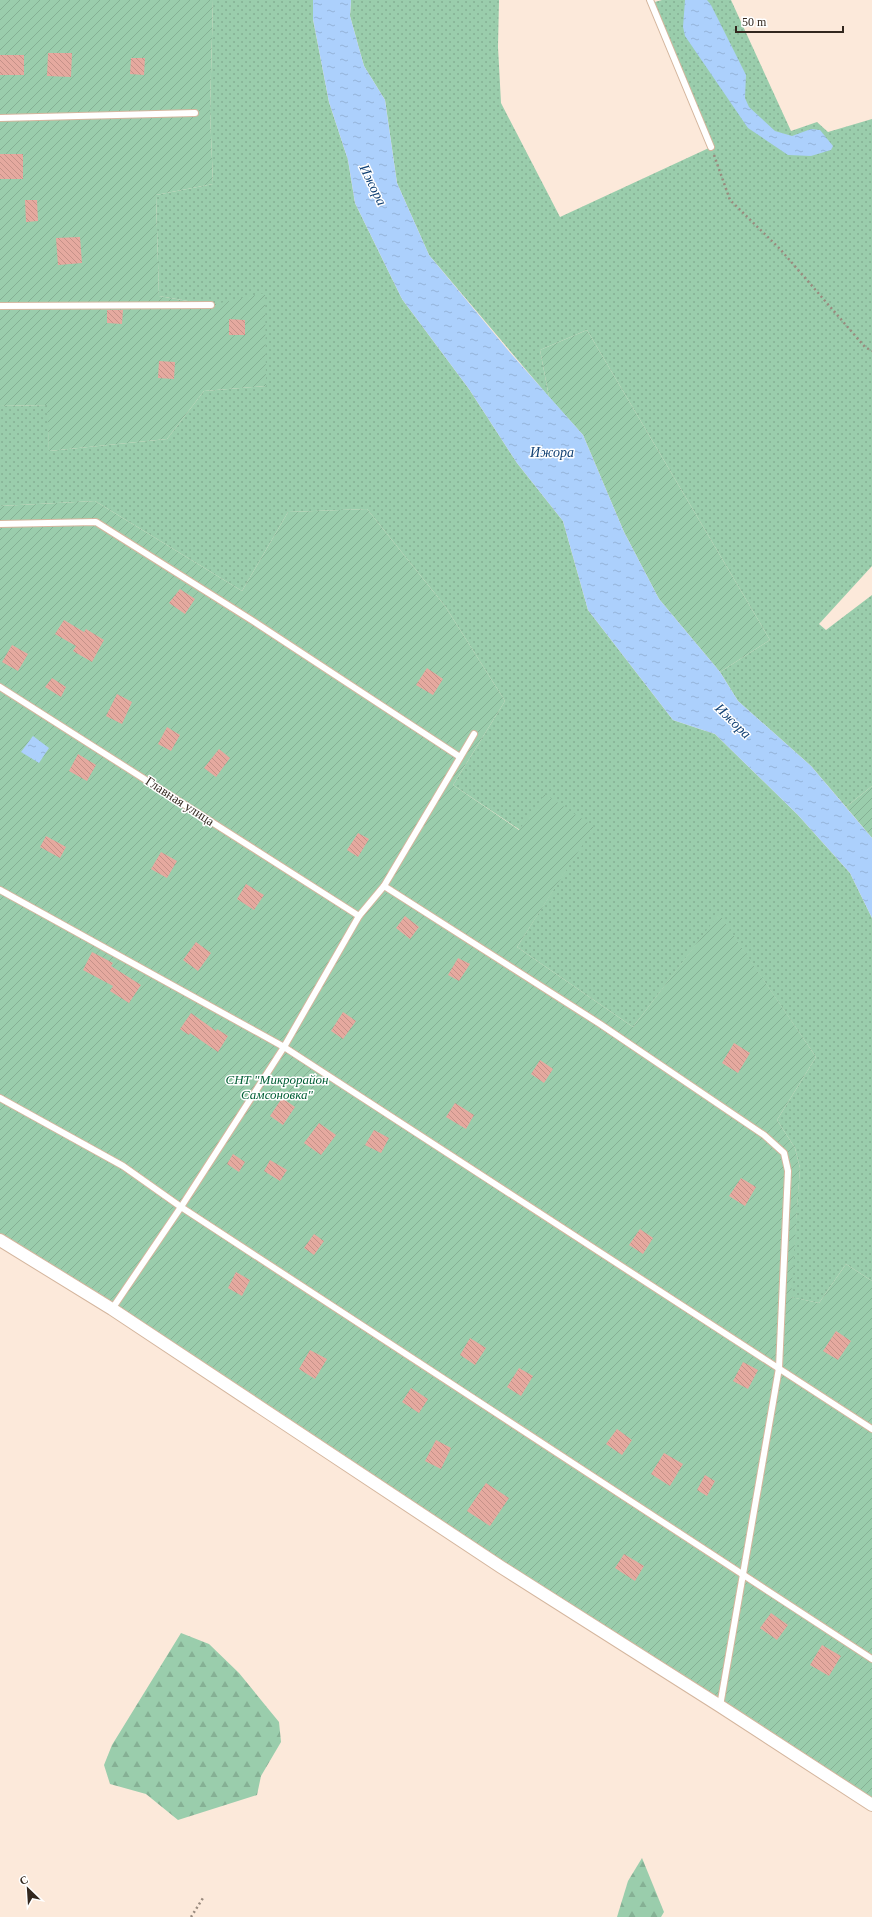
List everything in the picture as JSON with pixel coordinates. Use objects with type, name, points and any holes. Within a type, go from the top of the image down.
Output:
[{"type":"street","points":[[0,1240],[112,1310],[508,1571],[720,1706],[872,1806]]},
{"type":"lane","points":[[650,0],[711,147]]},
{"type":"lane","points":[[0,118],[195,113]]},
{"type":"lane","points":[[0,306],[211,305]]},
{"type":"lane","points":[[0,524],[96,522],[253,621],[460,757]]},
{"type":"lane","name":"Главная улица","points":[[0,687],[359,916]]},
{"type":"lane","points":[[112,1310],[181,1207],[284,1047],[359,916],[384,886],[474,734]]},
{"type":"lane","points":[[384,886],[600,1024],[764,1134],[784,1152],[788,1170],[779,1368],[720,1706]]},
{"type":"lane","points":[[0,890],[284,1047],[872,1429]]},
{"type":"lane","points":[[0,1098],[124,1166],[181,1207],[872,1659]]},
{"type":"path","points":[[711,147],[730,200],[780,249],[865,347],[872,351]]},
{"type":"path","points":[[191,1917],[203,1898]]},
{"type":"green space","points":[[0,0],[213,0],[210,111],[213,184],[156,195],[159,296],[211,305],[265,293],[266,386],[204,391],[167,439],[49,451],[47,405],[0,406]]},
{"type":"green space","points":[[213,0],[313,0],[313,19],[329,102],[348,160],[355,203],[402,299],[469,389],[517,463],[563,521],[588,610],[673,720],[715,734],[798,815],[850,873],[872,918],[872,1281],[846,1264],[819,1303],[790,1297],[800,1168],[795,1148],[777,1120],[816,1057],[719,915],[633,1027],[517,947],[593,827],[520,830],[453,785],[505,701],[445,606],[367,509],[288,512],[242,591],[95,501],[0,506],[0,406],[48,405],[49,451],[167,439],[204,391],[266,386],[211,305],[159,296],[156,195],[213,184],[210,111]]},
{"type":"green space","points":[[351,0],[499,0],[498,47],[501,103],[560,217],[711,147],[651,3],[662,0],[731,0],[791,131],[817,122],[828,132],[872,119],[872,566],[819,624],[826,630],[872,595],[872,786],[846,807],[811,766],[738,701],[720,672],[770,640],[587,330],[540,350],[549,397],[429,255],[397,183],[385,100],[364,66],[350,16]]},
{"type":"green space","points":[[587,330],[770,640],[720,672],[659,599],[624,532],[583,435],[549,397],[540,350]]},
{"type":"green space","name":"СНТ \"Микрорайон Самсоновка\"","points":[[95,501],[242,591],[288,512],[367,509],[445,606],[505,701],[453,785],[519,830],[545,794],[594,827],[517,947],[633,1027],[719,914],[816,1057],[777,1120],[795,1148],[800,1168],[791,1297],[819,1303],[846,1264],[872,1281],[872,1805],[0,1240],[0,506]]},
{"type":"green space","points":[[872,786],[872,838],[846,807]]},
{"type":"green space","points":[[181,1633],[209,1644],[239,1673],[279,1722],[281,1742],[261,1776],[257,1795],[178,1820],[146,1794],[110,1784],[104,1765],[112,1745]]},
{"type":"green space","points":[[642,1858],[664,1912],[661,1917],[617,1917],[628,1881]]},
{"type":"water","name":"Ижора","points":[[313,0],[351,0],[350,16],[364,66],[385,100],[397,183],[429,255],[507,349],[583,435],[624,532],[659,599],[720,672],[738,701],[811,766],[872,838],[872,918],[850,873],[798,815],[715,734],[673,720],[588,610],[563,521],[517,463],[469,389],[402,299],[355,203],[348,160],[329,102],[313,19]]},
{"type":"water","points":[[685,0],[707,0],[711,5],[746,75],[745,98],[749,107],[775,131],[792,136],[811,129],[820,130],[833,146],[831,150],[811,156],[788,155],[748,128],[685,36],[683,27]]},
{"type":"water","points":[[33,736],[49,748],[39,763],[21,752]]},
{"type":"building","points":[[48,53],[72,53],[71,77],[47,76]]},
{"type":"building","points":[[0,55],[24,55],[24,75],[0,75]]},
{"type":"building","points":[[131,58],[145,58],[144,75],[130,74]]},
{"type":"building","points":[[0,154],[23,154],[23,179],[0,179]]},
{"type":"building","points":[[25,200],[37,200],[38,221],[26,222]]},
{"type":"building","points":[[80,237],[82,263],[58,265],[56,238]]},
{"type":"building","points":[[107,310],[123,310],[122,324],[107,323]]},
{"type":"building","points":[[229,319],[245,320],[245,335],[229,335]]},
{"type":"building","points":[[159,361],[175,362],[174,379],[158,378]]},
{"type":"building","points":[[180,589],[195,599],[185,614],[169,603]]},
{"type":"building","points":[[64,620],[84,632],[86,629],[104,640],[92,662],[73,651],[76,646],[55,634]]},
{"type":"building","points":[[12,645],[28,654],[18,671],[2,662]]},
{"type":"building","points":[[427,668],[443,679],[433,695],[416,685]]},
{"type":"building","points":[[52,678],[66,687],[61,697],[45,687]]},
{"type":"building","points":[[117,694],[132,702],[122,724],[106,716]]},
{"type":"building","points":[[167,727],[180,735],[171,751],[158,744]]},
{"type":"building","points":[[219,749],[230,758],[216,777],[204,768]]},
{"type":"building","points":[[78,754],[96,765],[87,781],[69,771]]},
{"type":"building","points":[[358,833],[369,839],[358,857],[347,850]]},
{"type":"building","points":[[46,836],[66,847],[60,858],[40,847]]},
{"type":"building","points":[[161,852],[177,861],[167,878],[151,869]]},
{"type":"building","points":[[246,884],[264,895],[254,910],[237,899]]},
{"type":"building","points":[[405,916],[419,927],[410,939],[396,928]]},
{"type":"building","points":[[196,942],[211,953],[198,971],[183,960]]},
{"type":"building","points":[[92,952],[113,963],[111,966],[141,985],[129,1003],[110,991],[113,986],[83,970]]},
{"type":"building","points":[[458,958],[470,964],[459,981],[448,975]]},
{"type":"building","points":[[343,1012],[356,1021],[343,1039],[331,1031]]},
{"type":"building","points":[[191,1013],[216,1031],[217,1029],[228,1036],[218,1052],[190,1033],[189,1035],[180,1029]]},
{"type":"building","points":[[734,1043],[750,1053],[738,1073],[722,1063]]},
{"type":"building","points":[[540,1060],[553,1069],[544,1083],[531,1074]]},
{"type":"building","points":[[282,1098],[295,1107],[283,1125],[270,1116]]},
{"type":"building","points":[[455,1103],[474,1115],[466,1129],[446,1117]]},
{"type":"building","points":[[319,1123],[336,1135],[321,1155],[304,1143]]},
{"type":"building","points":[[374,1130],[389,1138],[381,1153],[365,1145]]},
{"type":"building","points":[[233,1154],[245,1162],[239,1172],[227,1164]]},
{"type":"building","points":[[270,1160],[287,1170],[280,1181],[264,1171]]},
{"type":"building","points":[[741,1178],[756,1187],[745,1206],[729,1196]]},
{"type":"building","points":[[640,1229],[653,1238],[643,1254],[629,1245]]},
{"type":"building","points":[[314,1234],[324,1241],[314,1255],[304,1248]]},
{"type":"building","points":[[236,1272],[250,1280],[242,1296],[228,1288]]},
{"type":"building","points":[[836,1331],[851,1341],[838,1360],[823,1351]]},
{"type":"building","points":[[470,1338],[486,1348],[475,1365],[460,1355]]},
{"type":"building","points":[[310,1350],[327,1359],[315,1379],[299,1369]]},
{"type":"building","points":[[743,1362],[758,1370],[748,1389],[733,1381]]},
{"type":"building","points":[[519,1368],[533,1376],[521,1396],[507,1387]]},
{"type":"building","points":[[411,1388],[428,1399],[419,1413],[402,1402]]},
{"type":"building","points":[[617,1429],[632,1440],[622,1455],[606,1444]]},
{"type":"building","points":[[436,1440],[451,1448],[441,1469],[425,1461]]},
{"type":"building","points":[[664,1453],[683,1464],[670,1486],[651,1474]]},
{"type":"building","points":[[705,1475],[715,1481],[707,1496],[697,1490]]},
{"type":"building","points":[[486,1483],[509,1498],[490,1526],[467,1511]]},
{"type":"building","points":[[624,1554],[644,1566],[635,1581],[615,1568]]},
{"type":"building","points":[[771,1613],[788,1625],[777,1640],[760,1628]]},
{"type":"building","points":[[822,1645],[841,1656],[829,1676],[810,1665]]}]
